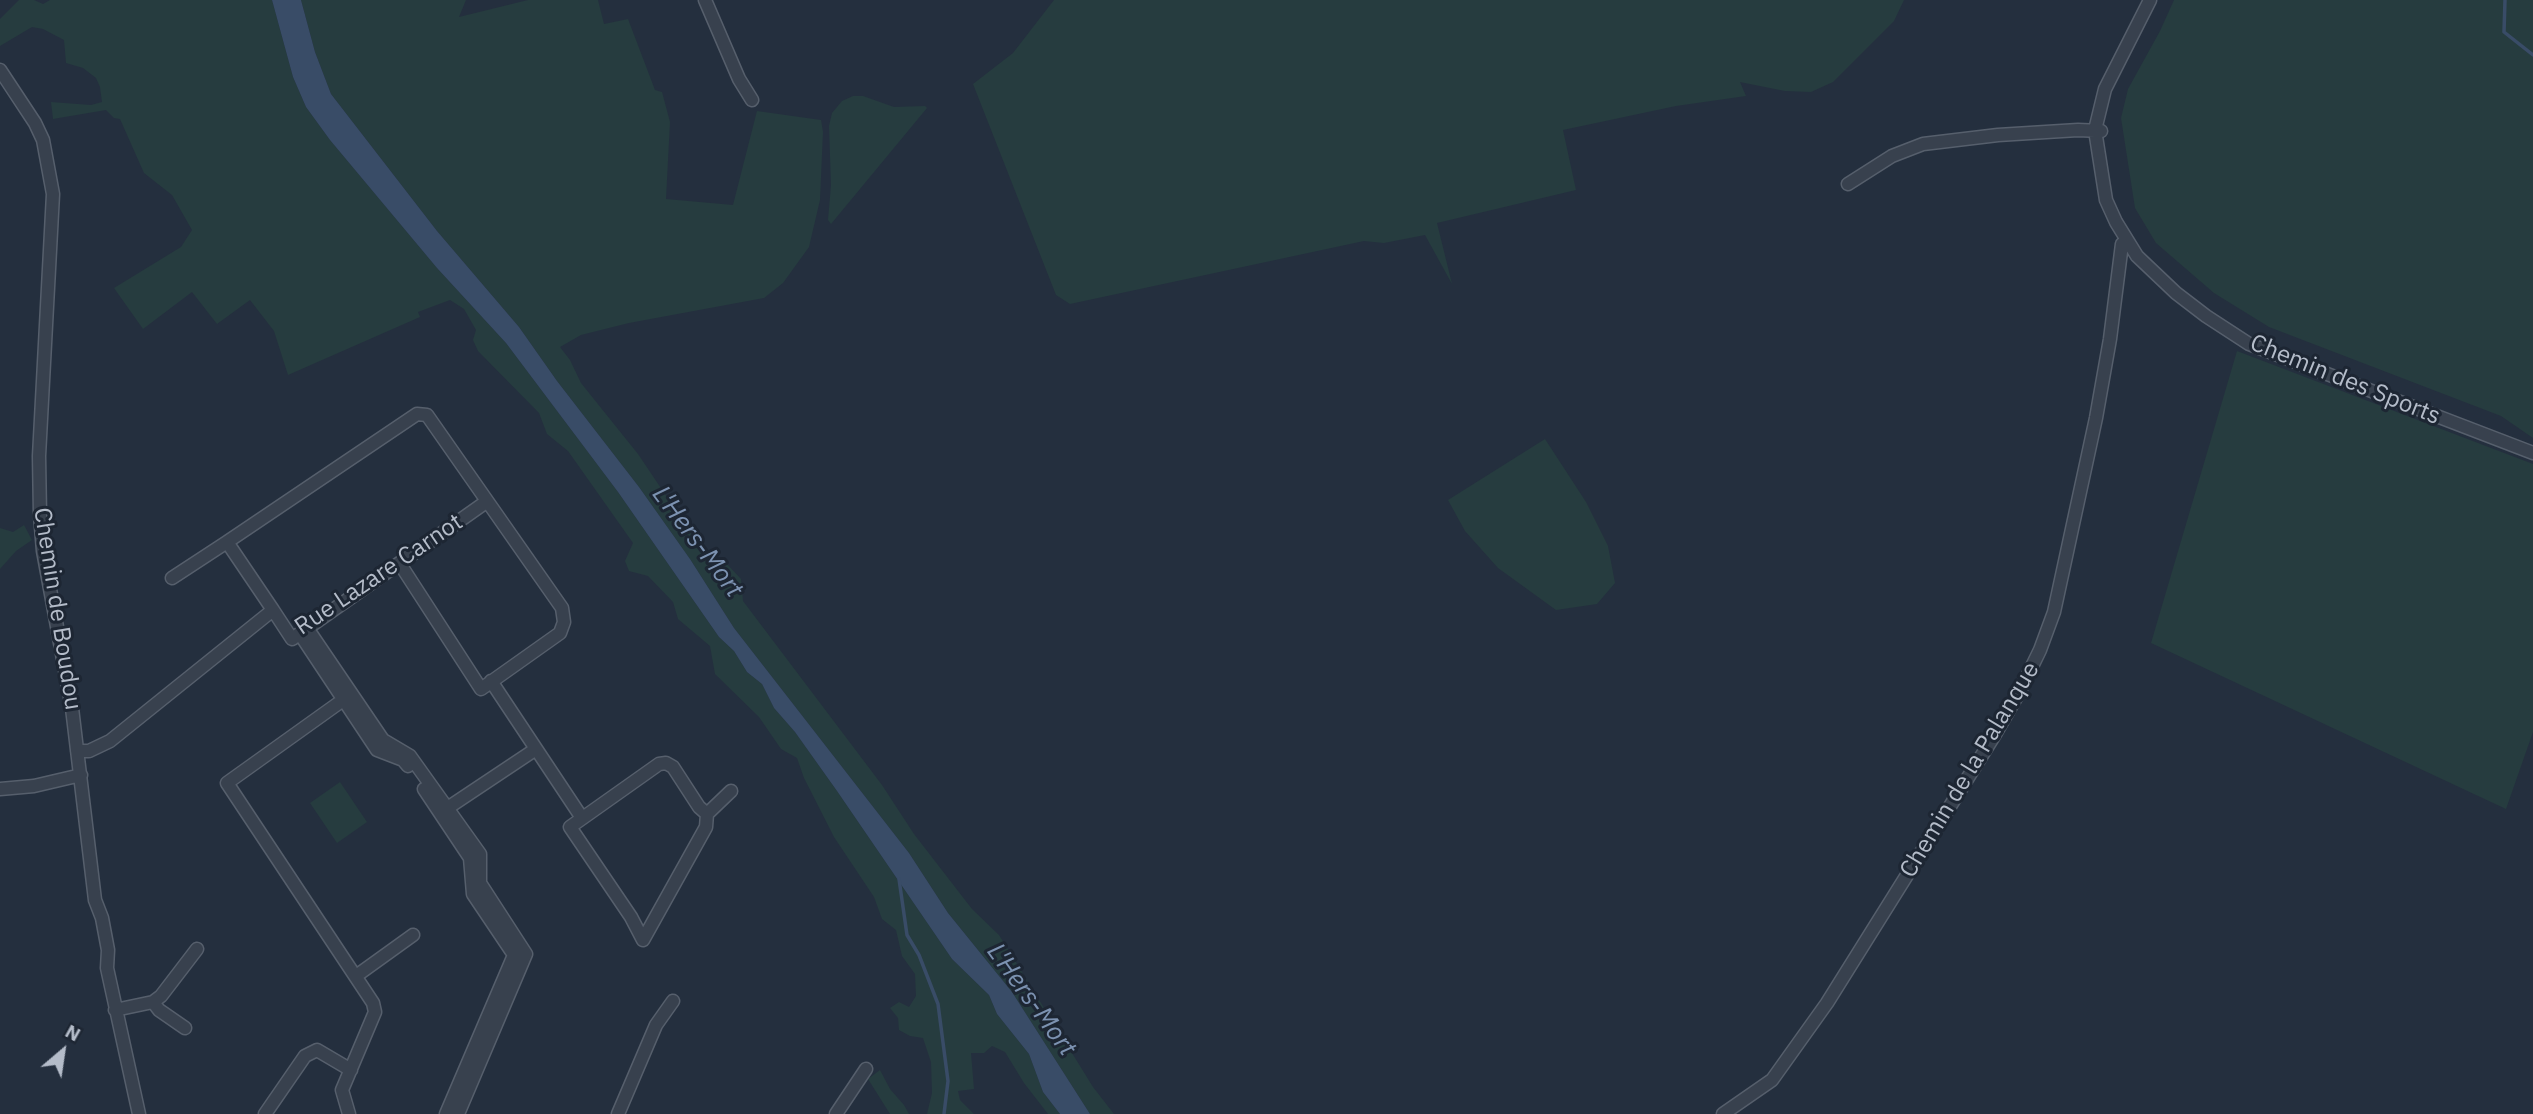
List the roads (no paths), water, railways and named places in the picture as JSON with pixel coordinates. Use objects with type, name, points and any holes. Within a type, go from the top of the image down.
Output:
[{"type":"street","points":[[705,0],[739,79],[752,100]]},
{"type":"street","name":"Chemin des Sports","points":[[2150,0],[2114,74],[2098,131],[2116,222],[2137,256],[2206,316],[2242,340],[2533,453]]},
{"type":"street","name":"Chemin de Boudou","points":[[0,70],[43,140],[53,194],[39,456],[43,551],[72,708],[95,900],[102,918],[108,950],[107,968],[139,1114]]},
{"type":"street","points":[[1849,184],[1892,156],[1923,144],[1998,135],[2098,131]]},
{"type":"street","name":"Chemin de la Palanque","points":[[1723,1114],[1772,1080],[1827,1003],[1994,736],[2040,650],[2054,612],[2096,418],[2110,339],[2122,244]]},
{"type":"street","points":[[172,578],[417,414],[427,415],[562,608],[564,622],[559,633],[481,688],[400,564]]},
{"type":"street","name":"Rue Lazare Carnot","points":[[77,751],[89,751],[110,741],[273,610],[292,639],[486,502]]},
{"type":"street","points":[[227,542],[273,610]]},
{"type":"street","points":[[304,631],[348,697],[377,750],[403,760],[480,854],[480,883],[526,954],[458,1114]]},
{"type":"street","points":[[491,681],[582,818]]},
{"type":"street","points":[[348,697],[226,783],[373,1003],[375,1012],[342,1090],[349,1114]]},
{"type":"street","points":[[444,810],[536,749]]},
{"type":"street","points":[[707,814],[699,807],[673,767],[666,763],[659,764],[570,827],[631,917],[643,940],[706,827],[707,814],[731,791]]},
{"type":"street","points":[[0,789],[34,786],[81,775]]},
{"type":"street","points":[[444,810],[470,859],[473,894],[514,955],[446,1114]]},
{"type":"street","points":[[356,975],[413,935]]},
{"type":"street","points":[[115,1010],[153,1002],[161,996],[197,948]]},
{"type":"street","points":[[618,1114],[656,1025],[673,1001]]},
{"type":"street","points":[[153,1002],[159,1010],[185,1028]]},
{"type":"street","points":[[265,1114],[305,1056],[317,1050],[351,1070]]},
{"type":"street","points":[[836,1114],[866,1069]]},
{"type":"water","points":[[272,0],[301,0],[315,52],[331,94],[437,231],[519,327],[639,487],[734,628],[909,853],[948,913],[1012,992],[1090,1114],[1060,1114],[1043,1092],[1029,1054],[997,1014],[989,995],[952,959],[837,791],[795,732],[774,708],[762,684],[747,672],[734,651],[719,637],[618,492],[506,343],[437,268],[330,140],[306,107],[293,77]]},
{"type":"waterway","points":[[2505,0],[2504,32],[2533,55]]},
{"type":"waterway","points":[[899,879],[907,935],[919,955],[938,1004],[948,1081],[944,1114]]},
{"type":"water label","name":"L'Hers-Mort","points":[[697,542]]},
{"type":"water label","name":"L'Hers-Mort","points":[[1031,1000]]}]
